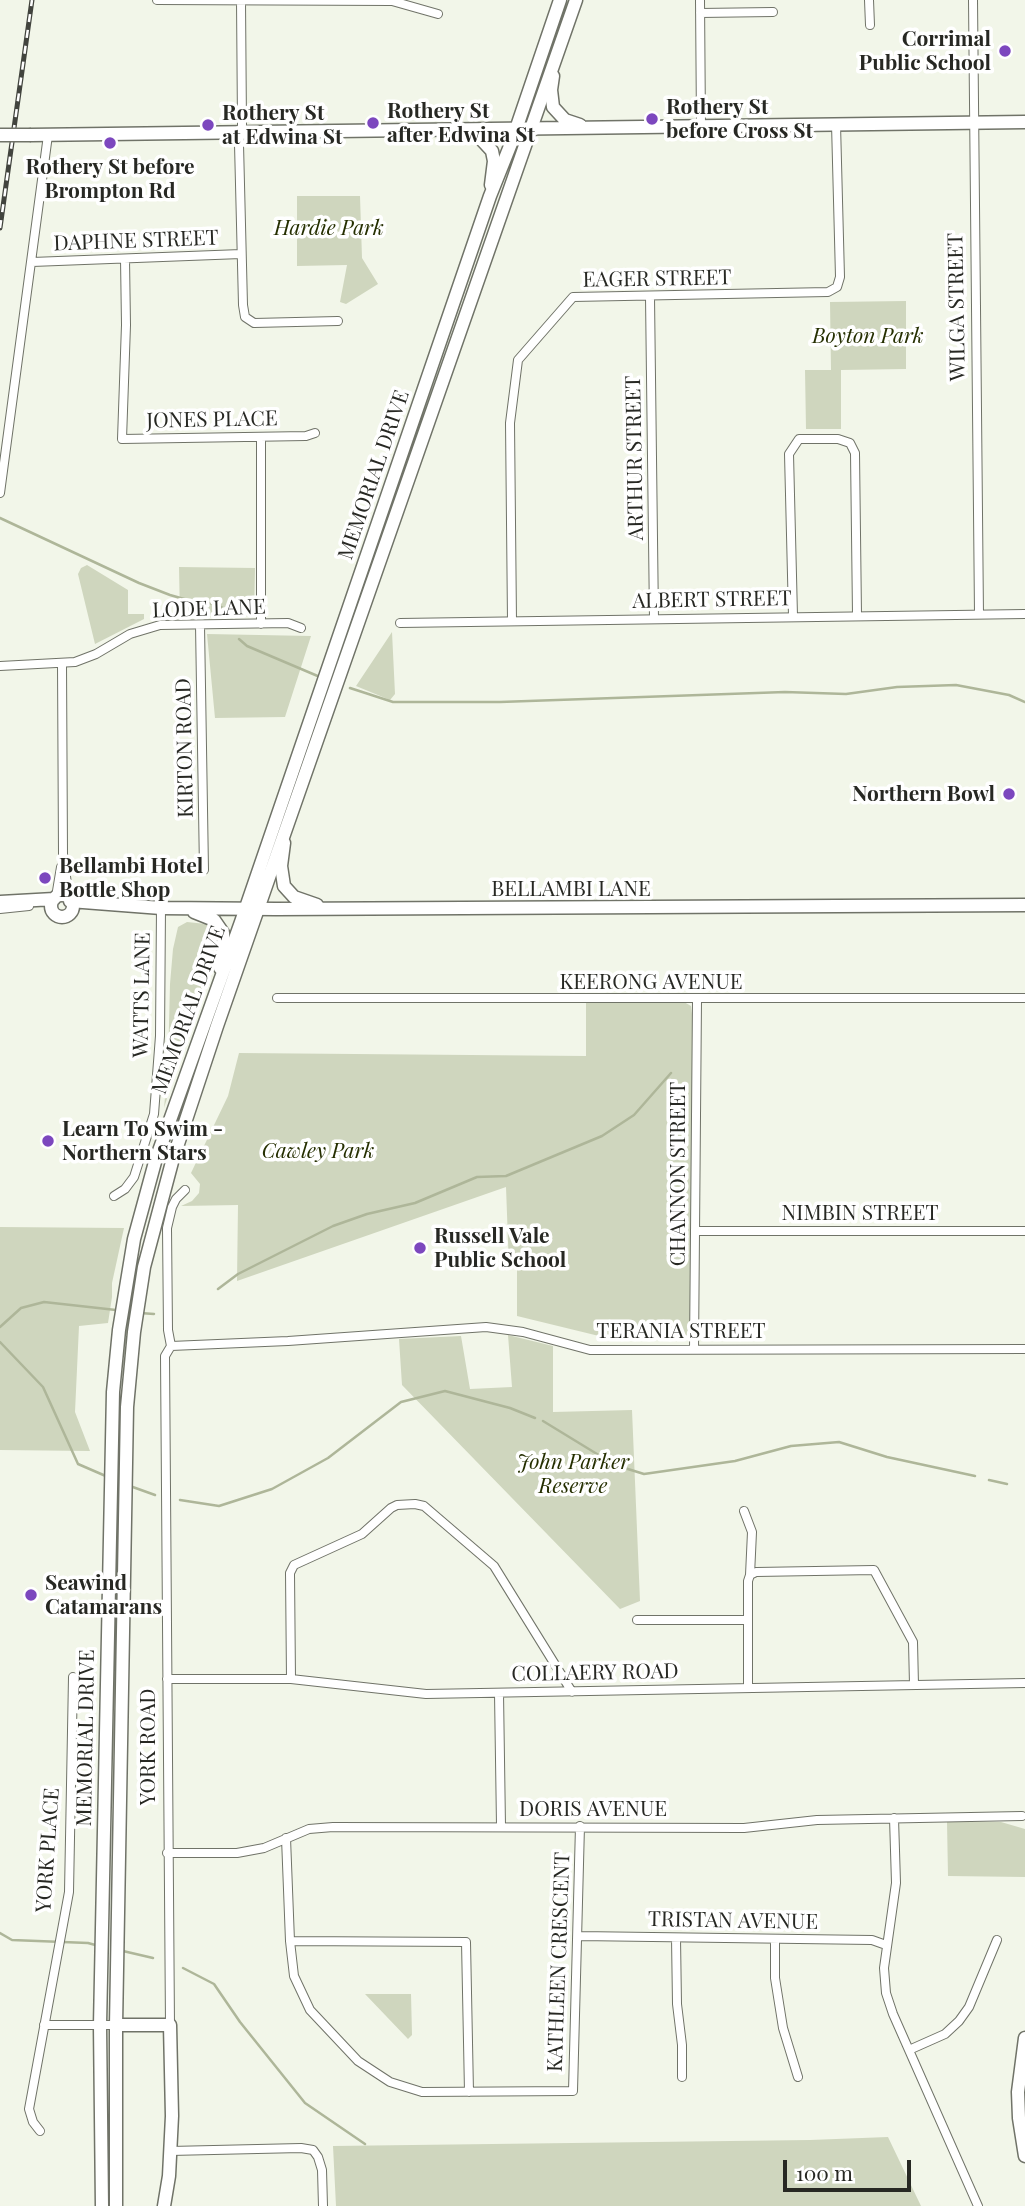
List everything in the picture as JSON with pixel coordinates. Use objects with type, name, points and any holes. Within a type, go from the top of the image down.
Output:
[{"type":"main road","name":"MEMORIAL DRIVE","points":[[102,2206],[100,2025],[113,1392],[123,1298],[134,1239],[155,1163],[560,0]]},
{"type":"main road","name":"MEMORIAL DRIVE","points":[[116,2206],[116,2025],[127,1407],[144,1267],[172,1162],[217,1026],[576,0]]},
{"type":"main road","points":[[558,51],[551,90],[553,107],[565,120],[588,128]]},
{"type":"main road","points":[[0,135],[1025,122]]},
{"type":"main road","points":[[448,130],[479,137],[490,147],[495,158],[490,196]]},
{"type":"main road","points":[[285,835],[281,866],[286,890],[300,900],[328,909]]},
{"type":"main road","points":[[0,902],[62,899],[118,906]]},
{"type":"main road","points":[[54,913],[51,908],[62,899]]},
{"type":"main road","points":[[62,899],[72,910],[68,915]]},
{"type":"main road","points":[[0,902],[29,906],[61,917],[89,909],[118,906]]},
{"type":"main road","name":"BELLAMBI LANE","points":[[118,906],[328,909],[1025,905]]},
{"type":"main road","points":[[181,908],[209,916],[223,933],[223,954],[216,989]]},
{"type":"main road","points":[[116,2025],[170,2025]]},
{"type":"main road","name":"YORK ROAD","points":[[164,2206],[170,2151],[170,2025]]},
{"type":"main road","points":[[1024,2044],[1018,2092],[1025,2156]]},
{"type":"street","points":[[157,0],[392,1],[438,14]]},
{"type":"street","points":[[700,0],[701,126]]},
{"type":"street","points":[[869,0],[870,25]]},
{"type":"street","name":"WILGA STREET","points":[[973,0],[979,614]]},
{"type":"street","points":[[241,1],[239,144],[243,305],[248,320],[254,323],[338,321]]},
{"type":"street","points":[[700,13],[773,12]]},
{"type":"street","name":"EAGER STREET","points":[[512,621],[510,423],[519,360],[573,297],[828,292],[837,287],[840,277],[836,124]]},
{"type":"street","points":[[0,493],[48,135]]},
{"type":"street","name":"DAPHNE STREET","points":[[32,262],[241,254]]},
{"type":"street","name":"JONES PLACE","points":[[125,259],[122,439],[306,436],[315,433]]},
{"type":"street","name":"ARTHUR STREET","points":[[650,297],[654,619]]},
{"type":"street","points":[[261,437],[261,624]]},
{"type":"street","points":[[793,616],[789,454],[799,439],[838,439],[850,443],[855,453],[857,615]]},
{"type":"street","name":"ALBERT STREET","points":[[400,623],[1025,614]]},
{"type":"street","name":"LODE LANE","points":[[0,666],[62,664],[86,658],[143,629],[160,625],[288,623],[301,628]]},
{"type":"street","name":"KIRTON ROAD","points":[[200,625],[204,870]]},
{"type":"street","points":[[62,664],[62,899]]},
{"type":"street","points":[[62,899],[63,854]]},
{"type":"street","points":[[0,909],[29,906]]},
{"type":"street","name":"WATTS LANE","points":[[114,1196],[125,1189],[134,1177],[154,1115],[160,1036],[161,908]]},
{"type":"street","name":"KEERONG AVENUE","points":[[276,998],[1025,998]]},
{"type":"street","name":"CHANNON STREET","points":[[694,1349],[696,1000]]},
{"type":"street","name":"YORK ROAD","points":[[170,2025],[166,1356],[171,1346],[167,1307],[167,1228],[172,1207],[185,1191]]},
{"type":"street","name":"NIMBIN STREET","points":[[695,1231],[1025,1231]]},
{"type":"street","name":"TERANIA STREET","points":[[171,1346],[288,1341],[486,1326],[523,1332],[590,1350],[1025,1349]]},
{"type":"street","points":[[291,1679],[290,1573],[294,1565],[362,1534],[397,1505],[415,1504],[424,1506],[494,1566],[572,1692]]},
{"type":"street","points":[[744,1511],[752,1532],[748,1688]]},
{"type":"street","points":[[750,1575],[756,1572],[874,1570],[913,1642],[914,1685]]},
{"type":"street","points":[[637,1620],[748,1620]]},
{"type":"street","name":"YORK PLACE","points":[[40,2132],[29,2109],[71,1871],[73,1677]]},
{"type":"street","name":"COLLAERY ROAD","points":[[167,1679],[291,1679],[426,1694],[1025,1684]]},
{"type":"street","points":[[499,1693],[501,1826]]},
{"type":"street","name":"DORIS AVENUE","points":[[167,1853],[237,1853],[264,1847],[309,1829],[333,1827],[744,1828],[817,1820],[1022,1816]]},
{"type":"street","points":[[894,1818],[896,1883],[886,1945],[886,1993],[978,2206]]},
{"type":"street","name":"KATHLEEN CRESCENT","points":[[286,1838],[290,1941],[295,1976],[310,2010],[358,2061],[390,2082],[422,2092],[573,2091],[580,1826]]},
{"type":"street","name":"TRISTAN AVENUE","points":[[579,1936],[872,1940],[886,1945]]},
{"type":"street","points":[[676,1938],[682,2077]]},
{"type":"street","points":[[775,1939],[775,1978],[783,2028],[798,2077]]},
{"type":"street","points":[[909,2050],[945,2034],[959,2021],[969,2007],[997,1940]]},
{"type":"street","points":[[290,1941],[466,1942],[469,2092]]},
{"type":"street","points":[[44,2025],[116,2025]]},
{"type":"street","points":[[170,2151],[313,2150],[322,2170],[323,2206]]},
{"type":"green space","name":"Hardie Park","points":[[297,196],[360,196],[362,258],[378,284],[346,304],[340,302],[347,265],[297,266]]},
{"type":"green space","name":"Boyton Park","points":[[906,301],[906,369],[841,370],[841,429],[806,429],[805,370],[831,370],[830,302]]},
{"type":"green space","points":[[87,565],[128,590],[128,614],[144,614],[144,619],[95,644],[78,574],[81,568]]},
{"type":"green space","points":[[179,567],[255,568],[254,616],[180,618]]},
{"type":"green space","points":[[392,632],[395,694],[390,700],[356,686]]},
{"type":"green space","points":[[207,634],[311,636],[285,717],[215,718]]},
{"type":"green space","points":[[187,922],[206,924],[213,931],[216,944],[164,1108],[173,949],[178,927]]},
{"type":"green space","name":"Cawley Park","points":[[684,1002],[691,1006],[692,1014],[693,1320],[690,1337],[599,1336],[517,1316],[517,1269],[509,1268],[506,1187],[237,1281],[238,1205],[181,1206],[192,1201],[199,1193],[200,1184],[191,1173],[228,1096],[239,1053],[586,1056],[586,1003]]},
{"type":"green space","points":[[0,1227],[124,1228],[112,1283],[108,1323],[79,1326],[75,1412],[90,1451],[0,1450]]},
{"type":"green space","name":"John Parker Reserve","points":[[508,1335],[553,1346],[553,1412],[632,1410],[640,1601],[620,1609],[402,1385],[399,1339],[461,1336],[470,1389],[512,1387]]},
{"type":"green space","points":[[947,1822],[1001,1822],[1025,1829],[1025,1877],[948,1876]]},
{"type":"green space","points":[[365,1994],[411,1994],[412,2035],[408,2039]]},
{"type":"green space","points":[[888,2137],[921,2206],[336,2206],[333,2146]]},
{"type":"waterway","points":[[0,518],[139,583],[170,595],[216,604],[223,608]]},
{"type":"waterway","points":[[239,639],[247,646],[320,677]]},
{"type":"waterway","points":[[350,688],[393,702],[500,702],[785,692],[846,694],[897,687],[956,685],[1009,695],[1025,702]]},
{"type":"waterway","points":[[218,1289],[238,1274],[333,1226],[367,1214],[415,1203],[477,1177],[506,1176],[602,1136],[634,1115],[671,1073]]},
{"type":"waterway","points":[[0,1327],[21,1308],[44,1302],[116,1310]]},
{"type":"waterway","points":[[140,1313],[154,1314]]},
{"type":"waterway","points":[[0,1342],[43,1387],[78,1464],[108,1477]]},
{"type":"waterway","points":[[180,1500],[219,1506],[272,1489],[328,1458],[401,1402],[445,1391],[510,1408],[535,1418]]},
{"type":"waterway","points":[[543,1421],[615,1465],[644,1474],[735,1461],[791,1446],[839,1442],[887,1457],[975,1476]]},
{"type":"waterway","points":[[989,1480],[1007,1484]]},
{"type":"waterway","points":[[130,1486],[155,1495]]},
{"type":"waterway","points":[[0,1933],[12,1940],[88,1943],[99,1946]]},
{"type":"waterway","points":[[123,1951],[153,1958]]},
{"type":"waterway","points":[[183,1968],[214,1984],[240,2022],[305,2103],[365,2144]]},
{"type":"railway","points":[[0,228],[32,0]]},
{"type":"place","name":"Corrimal Public School","points":[[1005,51]]},
{"type":"place","name":"Rothery St before Cross St","points":[[652,119]]},
{"type":"place","name":"Rothery St after Edwina St","points":[[373,123]]},
{"type":"place","name":"Rothery St at Edwina St","points":[[208,125]]},
{"type":"place","name":"Rothery St before Brompton Rd","points":[[110,143]]},
{"type":"place","name":"Northern Bowl","points":[[1009,794]]},
{"type":"place","name":"Bellambi Hotel Bottle Shop","points":[[45,878]]},
{"type":"place","name":"Learn To Swim - Northern Stars","points":[[48,1141]]},
{"type":"place","name":"Russell Vale Public School","points":[[420,1248]]},
{"type":"place","name":"Seawind Catamarans","points":[[31,1595]]}]
